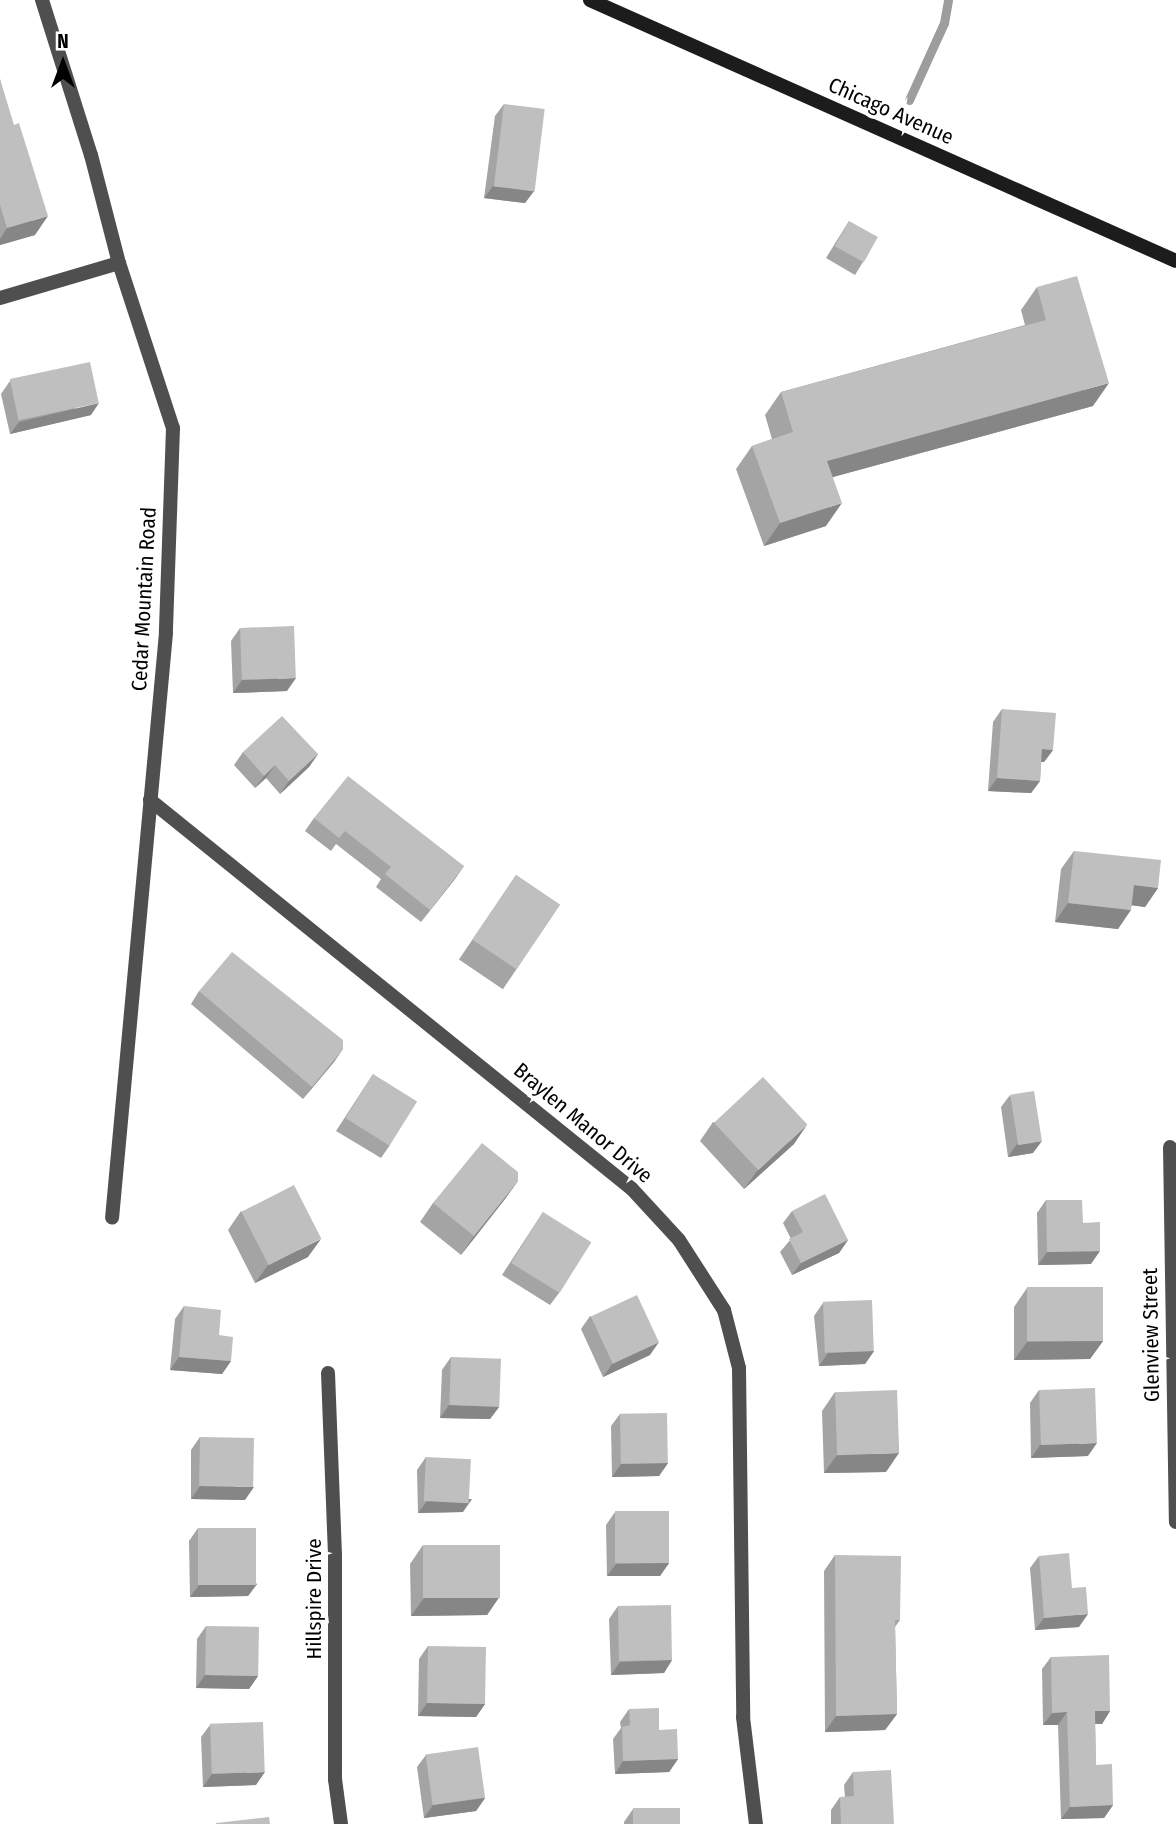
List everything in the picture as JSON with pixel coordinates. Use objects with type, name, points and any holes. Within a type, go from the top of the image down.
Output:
[{"type":"street","name":"Cedar Mountain Road","points":[[42,0],[91,155],[118,263],[173,428],[166,633],[112,1218]]},
{"type":"street","name":"Chicago Avenue","points":[[590,0],[1176,261]]},
{"type":"street","points":[[0,298],[118,263]]},
{"type":"street","name":"Braylen Manor Drive","points":[[150,800],[632,1189],[679,1240],[724,1310],[739,1368],[743,1717],[756,1824]]},
{"type":"street","name":"Glenview Street","points":[[1170,1147],[1176,1522]]},
{"type":"street","name":"Hillspire Drive","points":[[328,1373],[335,1556],[335,1779],[341,1824]]},
{"type":"building","points":[[0,79],[14,125],[19,123],[48,216],[7,228],[0,205]]},
{"type":"building","points":[[504,104],[545,109],[535,191],[494,186]]},
{"type":"building","points":[[849,221],[878,237],[864,262],[835,246]]},
{"type":"building","points":[[1077,276],[1109,383],[827,461],[842,503],[780,523],[752,446],[793,432],[781,392],[1046,320],[1037,287]]},
{"type":"building","points":[[90,362],[99,403],[19,420],[10,379]]},
{"type":"building","points":[[294,626],[296,678],[242,680],[240,628]]},
{"type":"building","points":[[1002,709],[1056,713],[1053,750],[1042,749],[1040,781],[997,778]]},
{"type":"building","points":[[282,716],[318,754],[289,781],[275,765],[264,776],[243,752]]},
{"type":"building","points":[[348,776],[464,866],[430,910],[385,874],[391,867],[345,831],[339,838],[314,818]]},
{"type":"building","points":[[1074,851],[1161,860],[1158,888],[1134,885],[1131,910],[1068,903]]},
{"type":"building","points":[[516,875],[560,905],[516,969],[472,940]]},
{"type":"building","points":[[232,952],[343,1040],[343,1049],[312,1087],[199,991]]},
{"type":"building","points":[[373,1074],[417,1102],[390,1146],[345,1118]]},
{"type":"building","points":[[763,1077],[807,1125],[758,1170],[714,1123]]},
{"type":"building","points":[[1034,1091],[1042,1141],[1018,1145],[1010,1095]]},
{"type":"building","points":[[482,1143],[518,1172],[518,1181],[474,1236],[433,1203]]},
{"type":"building","points":[[294,1185],[321,1238],[269,1265],[241,1212]]},
{"type":"building","points":[[825,1194],[848,1240],[801,1263],[789,1239],[803,1232],[792,1211]]},
{"type":"building","points":[[1046,1200],[1082,1200],[1083,1223],[1100,1222],[1100,1251],[1047,1252]]},
{"type":"building","points":[[543,1212],[591,1242],[560,1293],[511,1263]]},
{"type":"building","points":[[1027,1287],[1103,1287],[1103,1341],[1027,1341]]},
{"type":"building","points":[[637,1295],[659,1342],[613,1364],[591,1317]]},
{"type":"building","points":[[872,1300],[874,1351],[825,1353],[823,1302]]},
{"type":"building","points":[[184,1306],[221,1310],[219,1335],[233,1337],[231,1361],[179,1357]]},
{"type":"building","points":[[451,1357],[501,1359],[499,1407],[449,1405]]},
{"type":"building","points":[[1095,1388],[1097,1443],[1041,1445],[1039,1390]]},
{"type":"building","points":[[897,1390],[899,1453],[837,1455],[835,1392]]},
{"type":"building","points":[[667,1413],[668,1463],[621,1464],[620,1414]]},
{"type":"building","points":[[200,1437],[254,1438],[253,1487],[199,1486]]},
{"type":"building","points":[[426,1457],[471,1459],[469,1503],[424,1501]]},
{"type":"building","points":[[615,1511],[669,1511],[669,1563],[615,1563]]},
{"type":"building","points":[[198,1528],[256,1528],[256,1585],[198,1585]]},
{"type":"building","points":[[423,1545],[500,1545],[500,1598],[423,1598]]},
{"type":"building","points":[[1069,1553],[1072,1588],[1086,1587],[1088,1614],[1044,1618],[1039,1556]]},
{"type":"building","points":[[835,1555],[901,1556],[900,1620],[895,1620],[897,1714],[836,1716]]},
{"type":"building","points":[[671,1605],[672,1660],[619,1661],[618,1606]]},
{"type":"building","points":[[206,1626],[259,1627],[258,1676],[205,1675]]},
{"type":"building","points":[[428,1646],[486,1647],[485,1704],[427,1703]]},
{"type":"building","points":[[1109,1655],[1110,1711],[1095,1711],[1096,1765],[1112,1764],[1113,1805],[1070,1807],[1067,1712],[1052,1713],[1051,1657]]},
{"type":"building","points":[[659,1708],[659,1730],[677,1729],[678,1759],[623,1761],[622,1727],[630,1725],[629,1709]]},
{"type":"building","points":[[263,1722],[265,1772],[212,1774],[210,1724]]},
{"type":"building","points":[[478,1747],[485,1798],[433,1805],[426,1754]]},
{"type":"building","points":[[891,1770],[894,1824],[841,1824],[840,1797],[854,1796],[853,1772]]},
{"type":"building","points":[[633,1808],[680,1808],[680,1824],[633,1824]]},
{"type":"building","points":[[269,1817],[270,1824],[216,1824],[216,1823]]},
{"type":"waterway","points":[[909,100],[944,23],[948,0]]}]
